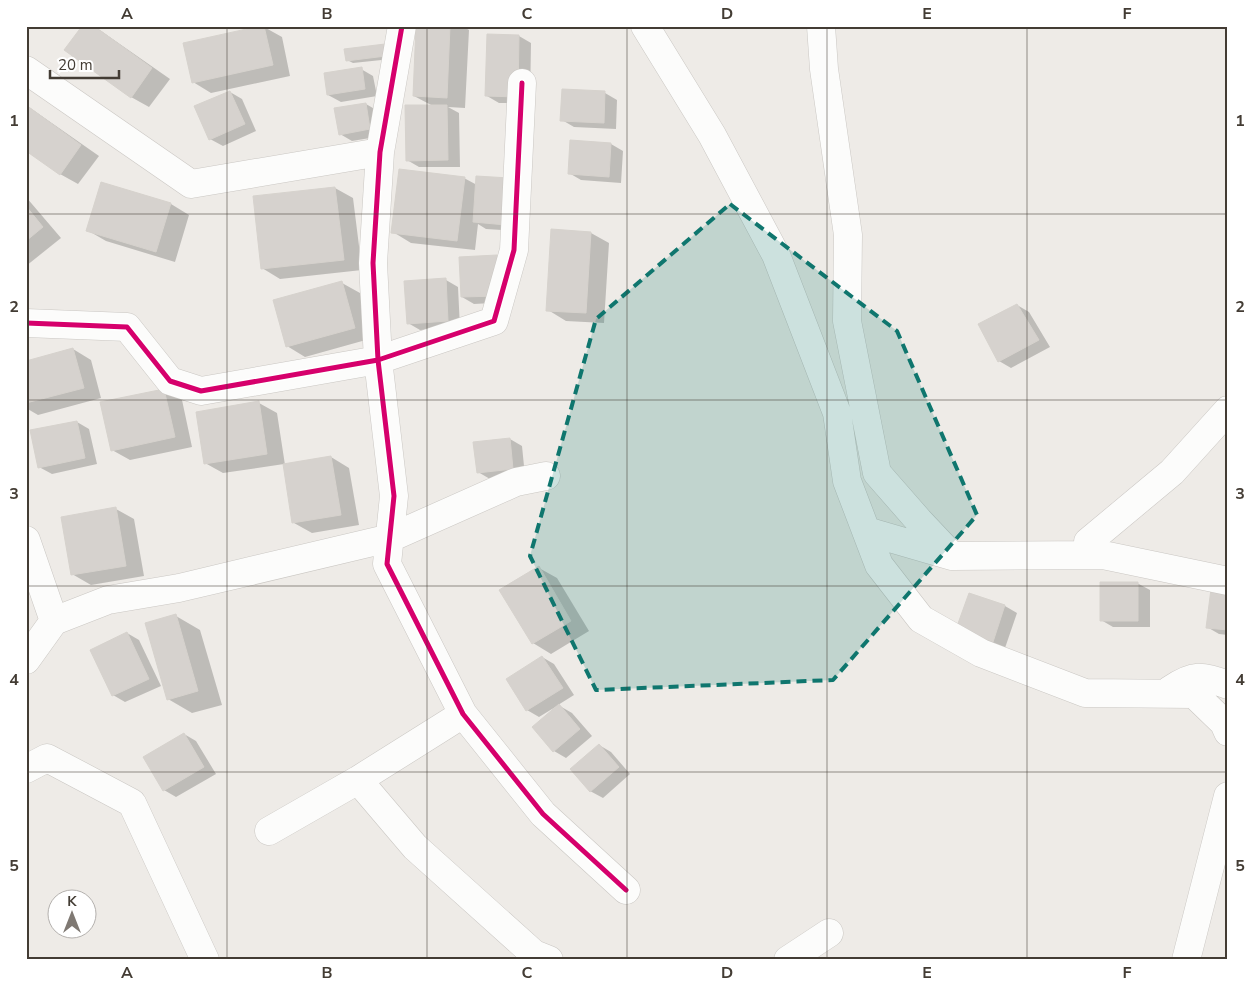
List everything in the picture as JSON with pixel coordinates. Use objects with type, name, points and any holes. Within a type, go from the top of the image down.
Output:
[{"type":"street","points":[[402,26],[380,152],[373,263],[378,360],[394,496],[387,564],[463,714],[543,814],[626,890]]},
{"type":"street","points":[[645,26],[712,135],[776,255],[837,413],[847,481],[879,565],[922,619],[981,653],[1085,693],[1194,694],[1224,723],[1228,732]]},
{"type":"street","points":[[821,26],[824,69],[848,235],[847,322],[877,473],[952,556]]},
{"type":"street","points":[[26,70],[191,184],[380,152]]},
{"type":"street","points":[[26,323],[127,327],[170,380],[201,391],[378,360],[494,321],[514,250],[522,82]]},
{"type":"street","points":[[1103,555],[1088,542],[1172,472],[1228,410]]},
{"type":"street","points":[[26,660],[54,621],[108,600],[179,588],[390,538],[516,482],[546,476]]},
{"type":"street","points":[[866,531],[952,556],[1103,555],[1228,581]]},
{"type":"street","points":[[26,540],[54,621]]},
{"type":"street","points":[[1164,694],[1184,680],[1207,677],[1228,685]]},
{"type":"street","points":[[269,831],[358,780],[463,714]]},
{"type":"street","points":[[26,769],[47,758],[132,803],[205,960]]},
{"type":"street","points":[[358,780],[415,846],[537,958]]},
{"type":"street","points":[[1186,960],[1228,796]]},
{"type":"street","points":[[788,960],[829,933]]},
{"type":"highlighted area","points":[[730,204],[897,331],[977,515],[833,680],[596,690],[530,556],[596,319]]},
{"type":"building","points":[[82,26],[94,26],[152,68],[131,98],[64,50]]},
{"type":"building","points":[[264,26],[273,65],[192,83],[183,43]]},
{"type":"building","points":[[416,26],[450,26],[447,98],[413,96]]},
{"type":"building","points":[[487,34],[519,35],[518,97],[485,96]]},
{"type":"building","points":[[385,44],[386,56],[346,61],[344,49]]},
{"type":"building","points":[[362,67],[365,89],[327,95],[324,73]]},
{"type":"building","points":[[562,89],[605,91],[604,123],[560,121]]},
{"type":"building","points":[[230,91],[245,124],[209,140],[194,106]]},
{"type":"building","points":[[366,103],[370,129],[339,135],[334,108]]},
{"type":"building","points":[[26,105],[81,145],[60,175],[26,151]]},
{"type":"building","points":[[405,105],[447,105],[448,160],[406,161]]},
{"type":"building","points":[[570,140],[611,143],[609,177],[568,174]]},
{"type":"building","points":[[399,169],[465,177],[457,241],[391,233]]},
{"type":"building","points":[[476,176],[509,178],[506,225],[473,222]]},
{"type":"building","points":[[101,182],[171,203],[156,252],[86,231]]},
{"type":"building","points":[[335,187],[344,260],[261,269],[253,196]]},
{"type":"building","points":[[26,206],[43,227],[26,241]]},
{"type":"building","points":[[551,229],[591,232],[586,313],[546,311]]},
{"type":"building","points":[[497,255],[499,296],[461,297],[459,257]]},
{"type":"building","points":[[446,278],[448,321],[407,324],[404,281]]},
{"type":"building","points":[[342,281],[355,328],[286,347],[273,300]]},
{"type":"building","points":[[1017,304],[1039,340],[998,362],[978,324]]},
{"type":"building","points":[[73,348],[84,388],[26,403],[26,361]]},
{"type":"building","points":[[164,389],[175,437],[111,451],[100,402]]},
{"type":"building","points":[[259,401],[267,454],[204,464],[196,412]]},
{"type":"building","points":[[77,421],[85,458],[38,468],[30,430]]},
{"type":"building","points":[[510,438],[513,469],[477,473],[473,442]]},
{"type":"building","points":[[331,456],[341,515],[292,523],[283,464]]},
{"type":"building","points":[[116,507],[126,566],[71,575],[61,517]]},
{"type":"building","points":[[539,566],[571,621],[532,644],[499,590]]},
{"type":"building","points":[[1100,582],[1138,582],[1138,621],[1100,621]]},
{"type":"building","points":[[1211,589],[1228,591],[1228,630],[1206,628]]},
{"type":"building","points":[[969,593],[1005,605],[993,642],[956,629]]},
{"type":"building","points":[[176,614],[198,691],[167,700],[145,623]]},
{"type":"building","points":[[127,632],[149,679],[112,696],[90,650]]},
{"type":"building","points":[[542,656],[563,688],[526,711],[506,679]]},
{"type":"building","points":[[559,704],[580,729],[553,752],[532,727]]},
{"type":"building","points":[[184,733],[204,767],[163,791],[143,757]]},
{"type":"building","points":[[599,744],[619,767],[590,792],[570,769]]},
{"type":"cycle path","points":[[402,26],[380,152],[373,263],[378,360],[394,496],[387,564],[463,714],[543,814],[626,890]]},
{"type":"cycle path","points":[[26,323],[127,327],[170,381],[201,391],[378,360],[494,321],[514,250],[522,83]]}]
